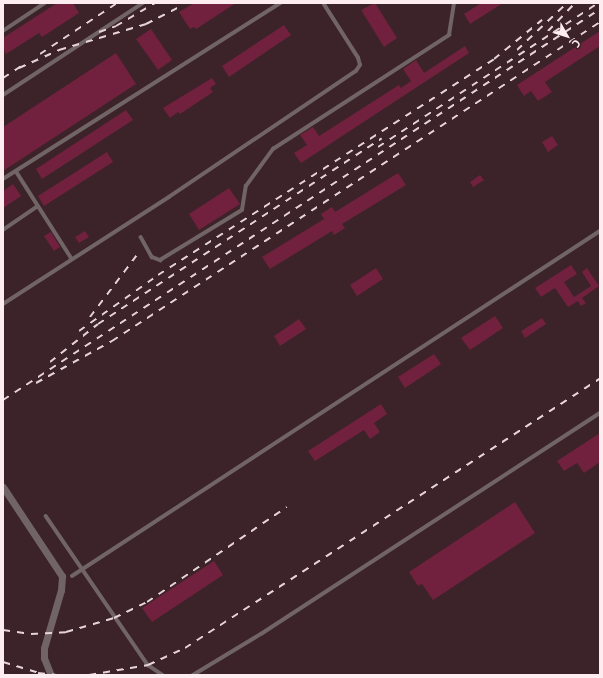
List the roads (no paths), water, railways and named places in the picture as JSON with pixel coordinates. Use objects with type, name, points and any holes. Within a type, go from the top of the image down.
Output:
[{"type":"street","points":[[3,487],[62,576],[61,590],[44,648],[44,658],[51,675]]},
{"type":"lane","points":[[3,31],[45,3]]},
{"type":"lane","points":[[3,95],[143,3]]},
{"type":"lane","points":[[3,179],[280,3]]},
{"type":"lane","points":[[3,304],[356,71],[360,65],[358,58],[323,3]]},
{"type":"lane","points":[[141,237],[152,257],[160,260],[242,210],[246,186],[273,150],[449,35],[454,3]]},
{"type":"lane","points":[[16,171],[72,259]]},
{"type":"lane","points":[[3,230],[38,206]]},
{"type":"lane","points":[[72,576],[600,231]]},
{"type":"lane","points":[[193,675],[261,634],[600,413]]},
{"type":"lane","points":[[46,516],[148,665],[163,675]]},
{"type":"railway","points":[[40,54],[117,3]]},
{"type":"railway","points":[[99,32],[116,26],[155,3]]},
{"type":"railway","points":[[517,50],[567,3]]},
{"type":"railway","points":[[548,31],[575,3]]},
{"type":"railway","points":[[378,147],[598,3]]},
{"type":"railway","points":[[19,68],[59,50],[146,24],[179,7]]},
{"type":"railway","points":[[3,400],[600,9]]},
{"type":"railway","points":[[79,331],[158,275],[494,59],[542,20]]},
{"type":"railway","points":[[36,383],[112,341],[600,22]]},
{"type":"railway","points":[[3,78],[23,65]]},
{"type":"railway","points":[[50,362],[98,324],[382,138]]},
{"type":"railway","points":[[90,317],[140,251]]},
{"type":"railway","points":[[89,675],[148,665],[185,648],[600,379]]},
{"type":"railway","points":[[3,630],[31,634],[66,632],[114,618],[147,602],[287,507]]},
{"type":"railway","points":[[3,662],[38,673],[57,675]]}]
